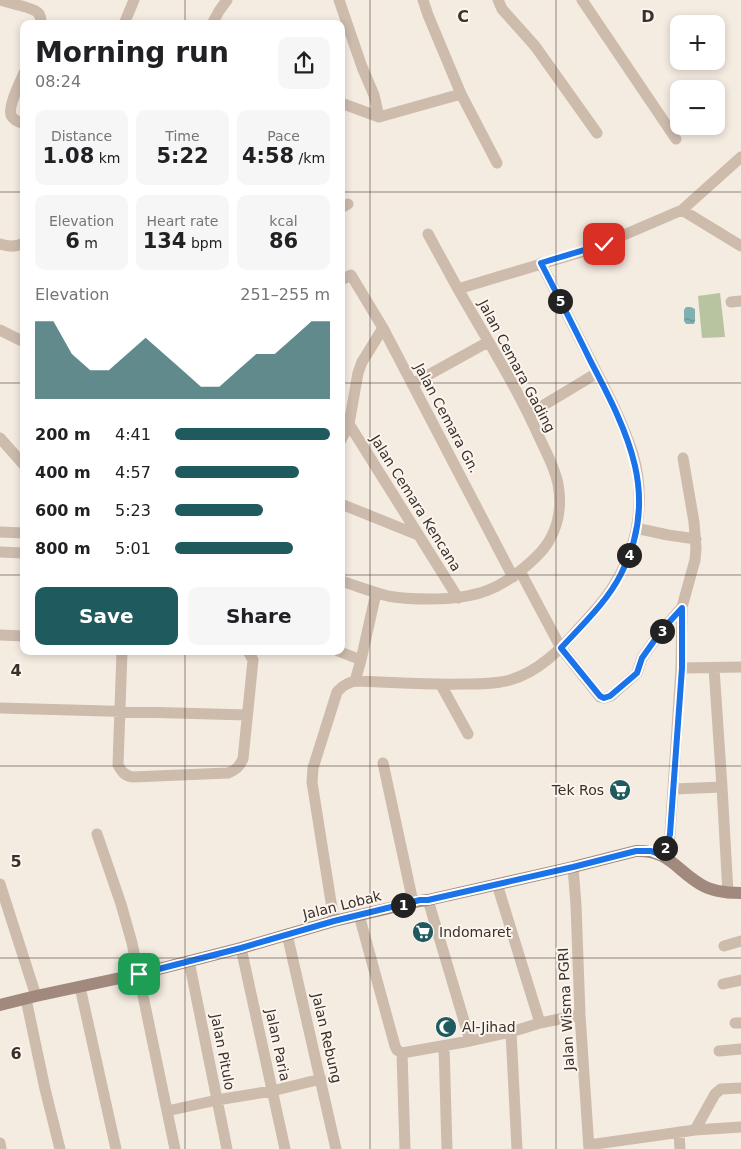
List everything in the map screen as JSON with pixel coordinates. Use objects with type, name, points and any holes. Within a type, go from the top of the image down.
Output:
[{"type":"main road","name":"Jalan Lobak","points":[[0,1005],[139,974],[241,948],[334,921],[636,851],[651,851],[661,855],[700,884],[711,889],[735,893]]},
{"type":"street","points":[[0,0],[34,10],[39,14],[41,20]]},
{"type":"street","points":[[126,20],[134,0]]},
{"type":"street","points":[[214,20],[227,0]]},
{"type":"street","points":[[339,0],[362,67],[374,95],[379,117]]},
{"type":"street","points":[[423,0],[461,94],[496,163]]},
{"type":"street","points":[[498,0],[502,10],[534,46],[597,133]]},
{"type":"street","points":[[582,0],[676,139]]},
{"type":"street","points":[[20,83],[10,110],[13,118],[20,122]]},
{"type":"street","points":[[345,104],[379,117],[461,94]]},
{"type":"street","name":"Jalan Cemara Gading","points":[[345,582],[376,593],[404,598],[458,598],[489,590],[517,574],[547,545],[558,522],[559,489],[555,472],[529,414],[458,289],[597,246],[682,210],[741,157]]},
{"type":"street","points":[[682,210],[741,246]]},
{"type":"street","points":[[428,234],[458,289]]},
{"type":"street","points":[[0,244],[10,246],[20,244]]},
{"type":"street","points":[[334,921],[312,782],[313,768],[335,696],[341,687],[355,681],[441,685],[490,683],[510,680],[524,675],[539,666],[561,648],[607,596],[632,550],[638,527],[639,507],[633,455],[613,404],[541,263]]},
{"type":"street","name":"Jalan Cemara Gn.","points":[[346,278],[383,328],[517,574],[561,648],[602,698],[609,697],[637,673],[642,658],[661,631],[682,608]]},
{"type":"street","points":[[345,432],[349,424],[362,362],[383,328]]},
{"type":"street","points":[[0,330],[20,340]]},
{"type":"street","points":[[412,384],[488,342]]},
{"type":"street","points":[[529,414],[597,373]]},
{"type":"street","name":"Jalan Cemara Kencana","points":[[349,424],[458,598]]},
{"type":"street","points":[[0,438],[20,460]]},
{"type":"street","points":[[661,855],[670,834],[674,789],[682,668],[682,608],[695,560],[696,539],[694,522],[683,458]]},
{"type":"street","points":[[345,506],[418,535]]},
{"type":"street","points":[[638,527],[668,535],[696,539]]},
{"type":"street","points":[[0,532],[20,533]]},
{"type":"street","points":[[0,552],[20,553]]},
{"type":"street","points":[[355,681],[376,593]]},
{"type":"street","points":[[0,635],[20,636]]},
{"type":"street","points":[[345,654],[361,660]]},
{"type":"street","points":[[122,655],[118,765],[121,772],[132,777],[228,773],[240,766],[253,660],[250,655]]},
{"type":"street","points":[[682,668],[741,667]]},
{"type":"street","points":[[714,668],[722,787],[735,893]]},
{"type":"street","points":[[441,685],[468,734]]},
{"type":"street","points":[[0,708],[247,715]]},
{"type":"street","points":[[383,763],[413,902]]},
{"type":"street","points":[[674,789],[722,787]]},
{"type":"street","points":[[97,834],[126,921],[139,974],[175,1149]]},
{"type":"street","name":"Jalan Wisma PGRI","points":[[573,867],[589,1147]]},
{"type":"street","points":[[0,884],[31,997],[45,1089],[60,1149]]},
{"type":"street","points":[[497,884],[540,1023]]},
{"type":"street","points":[[428,900],[470,1042]]},
{"type":"street","points":[[359,915],[399,1049],[405,1149]]},
{"type":"street","name":"Jalan Rebung","points":[[287,934],[336,1149]]},
{"type":"street","points":[[724,946],[741,941]]},
{"type":"street","name":"Jalan Paria","points":[[241,948],[285,1149]]},
{"type":"street","name":"Jalan Pitulo","points":[[189,961],[227,1149]]},
{"type":"street","points":[[723,984],[741,980]]},
{"type":"street","points":[[80,987],[116,1149]]},
{"type":"street","points":[[399,1049],[470,1042],[540,1023],[580,1015]]},
{"type":"street","points":[[511,1032],[517,1149]]},
{"type":"street","points":[[444,1046],[447,1149]]},
{"type":"street","points":[[719,1051],[741,1049]]},
{"type":"street","points":[[167,1111],[272,1091],[321,1079]]},
{"type":"street","points":[[695,1130],[715,1094],[721,1089],[741,1088]]},
{"type":"street","points":[[589,1147],[678,1132],[741,1127]]},
{"type":"street","points":[[678,1132],[680,1149]]},
{"type":"street","points":[[0,1143],[1,1149]]},
{"type":"green space","points":[[720,293],[725,337],[702,338],[698,296]]},
{"type":"water","points":[[686,307],[695,309],[694,324],[686,324],[684,321],[684,310]]},
{"type":"place","name":"Tek Ros","points":[[620,790]]},
{"type":"place","name":"Indomaret","points":[[423,932]]},
{"type":"place","name":"Al-Jihad","points":[[446,1027]]},
{"type":"route","points":[[139,974],[241,948],[334,921],[420,900],[428,900],[573,867],[625,853],[646,850],[661,855],[666,848],[670,834],[674,789],[682,668],[682,608],[661,631],[642,658],[637,673],[609,697],[602,698],[600,696],[561,648],[607,596],[632,550],[638,527],[639,507],[636,471],[633,455],[624,430],[613,404],[541,263],[604,244]]}]
